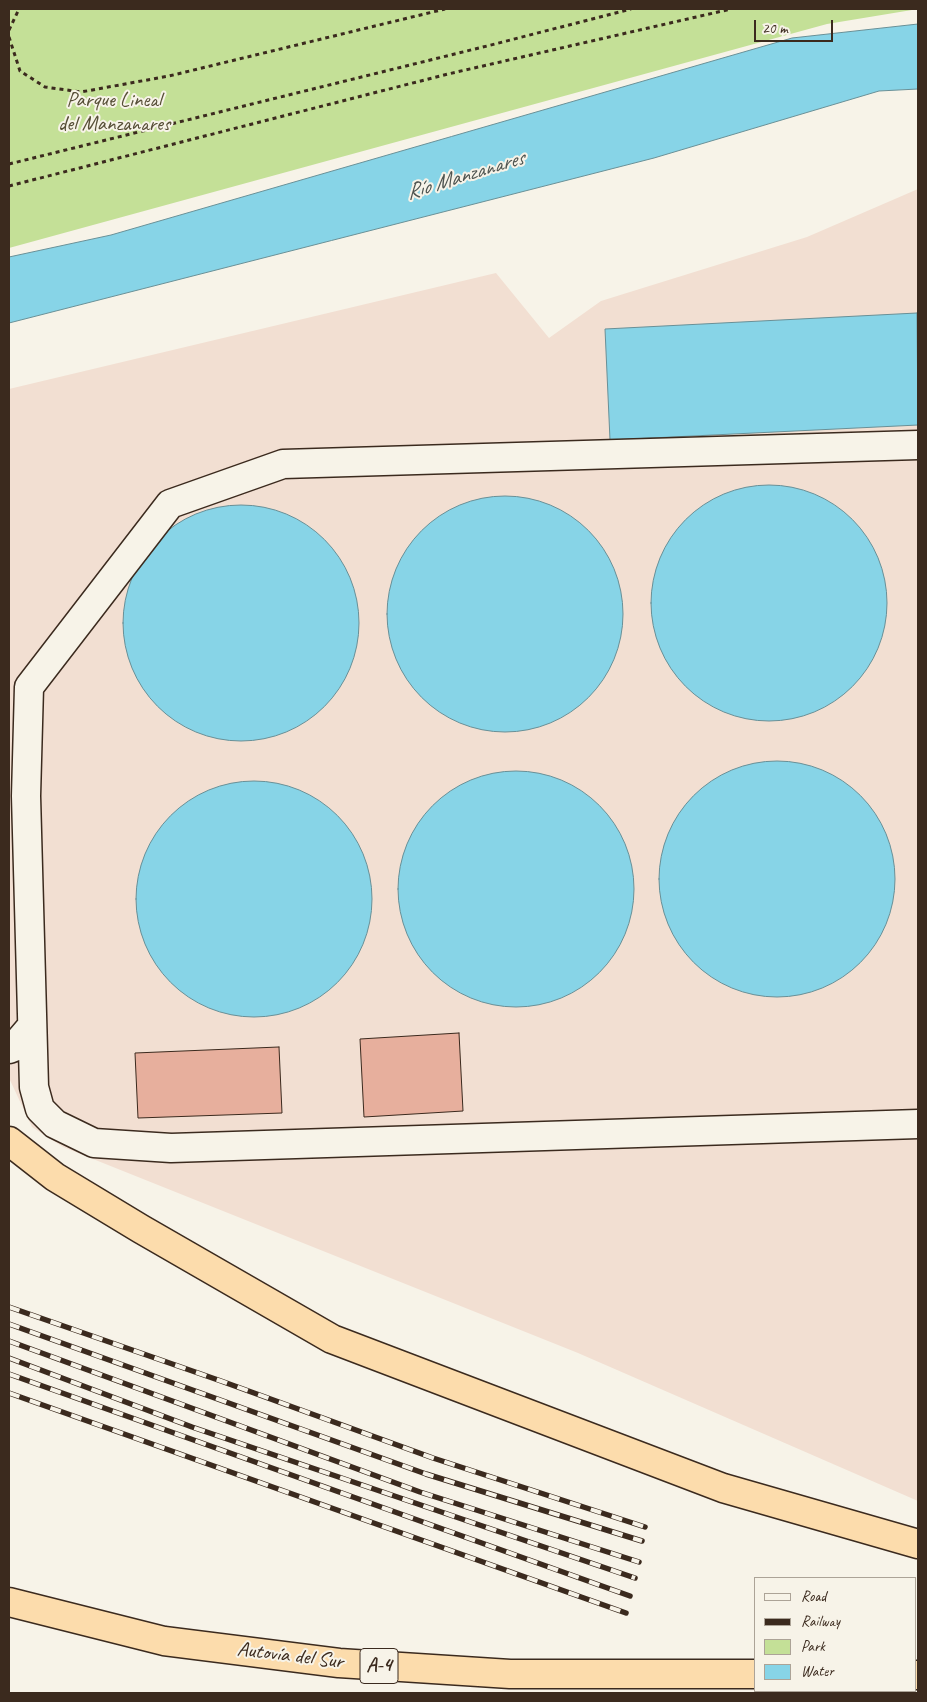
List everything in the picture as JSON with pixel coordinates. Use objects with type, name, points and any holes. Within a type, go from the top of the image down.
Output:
[{"type":"highway","points":[[9,1141],[55,1177],[140,1229],[332,1338],[723,1488],[918,1544]]},
{"type":"highway","name":"Autovía del Sur","points":[[9,1602],[164,1641],[339,1663],[510,1674],[754,1674]]},
{"type":"lane","points":[[918,445],[283,464],[170,504],[29,687],[26,796],[34,1087],[40,1109],[55,1124],[94,1143],[171,1148],[918,1124]]},
{"type":"lane","points":[[9,1049],[14,1047],[31,1028]]},
{"type":"path","points":[[9,30],[19,9]]},
{"type":"path","points":[[9,37],[20,71],[45,87],[81,92],[168,76],[445,9]]},
{"type":"path","points":[[9,164],[631,9]]},
{"type":"path","points":[[9,186],[448,74],[731,9]]},
{"type":"shaded area","points":[[918,189],[918,1501],[578,1353],[63,1147],[32,1127],[9,1078],[9,389],[496,273],[549,338],[601,301],[807,237]]},
{"type":"green space","name":"Parque Lineal del Manzanares","points":[[9,9],[918,9],[827,24],[9,248]]},
{"type":"water","name":"Río Manzanares","points":[[918,24],[918,89],[879,91],[654,158],[9,323],[9,257],[111,235],[792,38]]},
{"type":"water","points":[[917,313],[918,425],[610,440],[605,329]]},
{"type":"water","points":[[769,485],[792,487],[825,499],[844,512],[860,528],[873,547],[882,569],[887,603],[885,626],[873,659],[860,678],[844,694],[825,707],[803,716],[769,721],[746,719],[713,707],[694,694],[678,678],[665,659],[656,637],[651,603],[653,580],[665,547],[678,528],[694,512],[713,499],[735,490]]},
{"type":"water","points":[[505,496],[528,498],[561,510],[580,523],[596,539],[609,558],[618,580],[623,614],[621,637],[609,670],[596,689],[580,705],[561,718],[539,727],[505,732],[482,730],[449,718],[430,705],[414,689],[401,670],[392,648],[387,614],[389,591],[401,558],[414,539],[430,523],[449,510],[471,501]]},
{"type":"water","points":[[241,505],[264,507],[297,519],[316,532],[332,548],[345,567],[354,589],[359,623],[357,646],[345,679],[332,698],[316,714],[297,727],[275,736],[241,741],[218,739],[185,727],[166,714],[150,698],[137,679],[128,657],[123,623],[125,600],[137,567],[150,548],[166,532],[185,519],[207,510]]},
{"type":"water","points":[[777,761],[800,763],[833,775],[852,788],[868,804],[881,823],[890,845],[895,879],[893,902],[881,935],[868,954],[852,970],[833,983],[811,992],[777,997],[754,995],[721,983],[702,970],[686,954],[673,935],[664,913],[659,879],[661,856],[673,823],[686,804],[702,788],[721,775],[743,766]]},
{"type":"water","points":[[516,771],[539,773],[572,785],[591,798],[607,814],[620,833],[629,855],[634,889],[632,912],[620,945],[607,964],[591,980],[572,993],[550,1002],[516,1007],[493,1005],[460,993],[441,980],[425,964],[412,945],[403,923],[398,889],[400,866],[412,833],[425,814],[441,798],[460,785],[482,776]]},
{"type":"water","points":[[254,781],[277,783],[310,795],[329,808],[345,824],[358,843],[367,865],[372,899],[370,922],[358,955],[345,974],[329,990],[310,1003],[288,1012],[254,1017],[231,1015],[198,1003],[179,990],[163,974],[150,955],[141,933],[136,899],[138,876],[150,843],[163,824],[179,808],[198,795],[220,786]]},
{"type":"building","points":[[459,1033],[463,1111],[364,1117],[360,1039]]},
{"type":"building","points":[[279,1047],[282,1113],[138,1118],[135,1053]]},
{"type":"railway","points":[[9,1307],[433,1458],[645,1527]]},
{"type":"railway","points":[[9,1324],[426,1474],[642,1541]]},
{"type":"railway","points":[[9,1341],[420,1492],[639,1562]]},
{"type":"railway","points":[[9,1358],[192,1427],[635,1578]]},
{"type":"railway","points":[[9,1374],[630,1596]]},
{"type":"railway","points":[[9,1393],[626,1613]]}]
